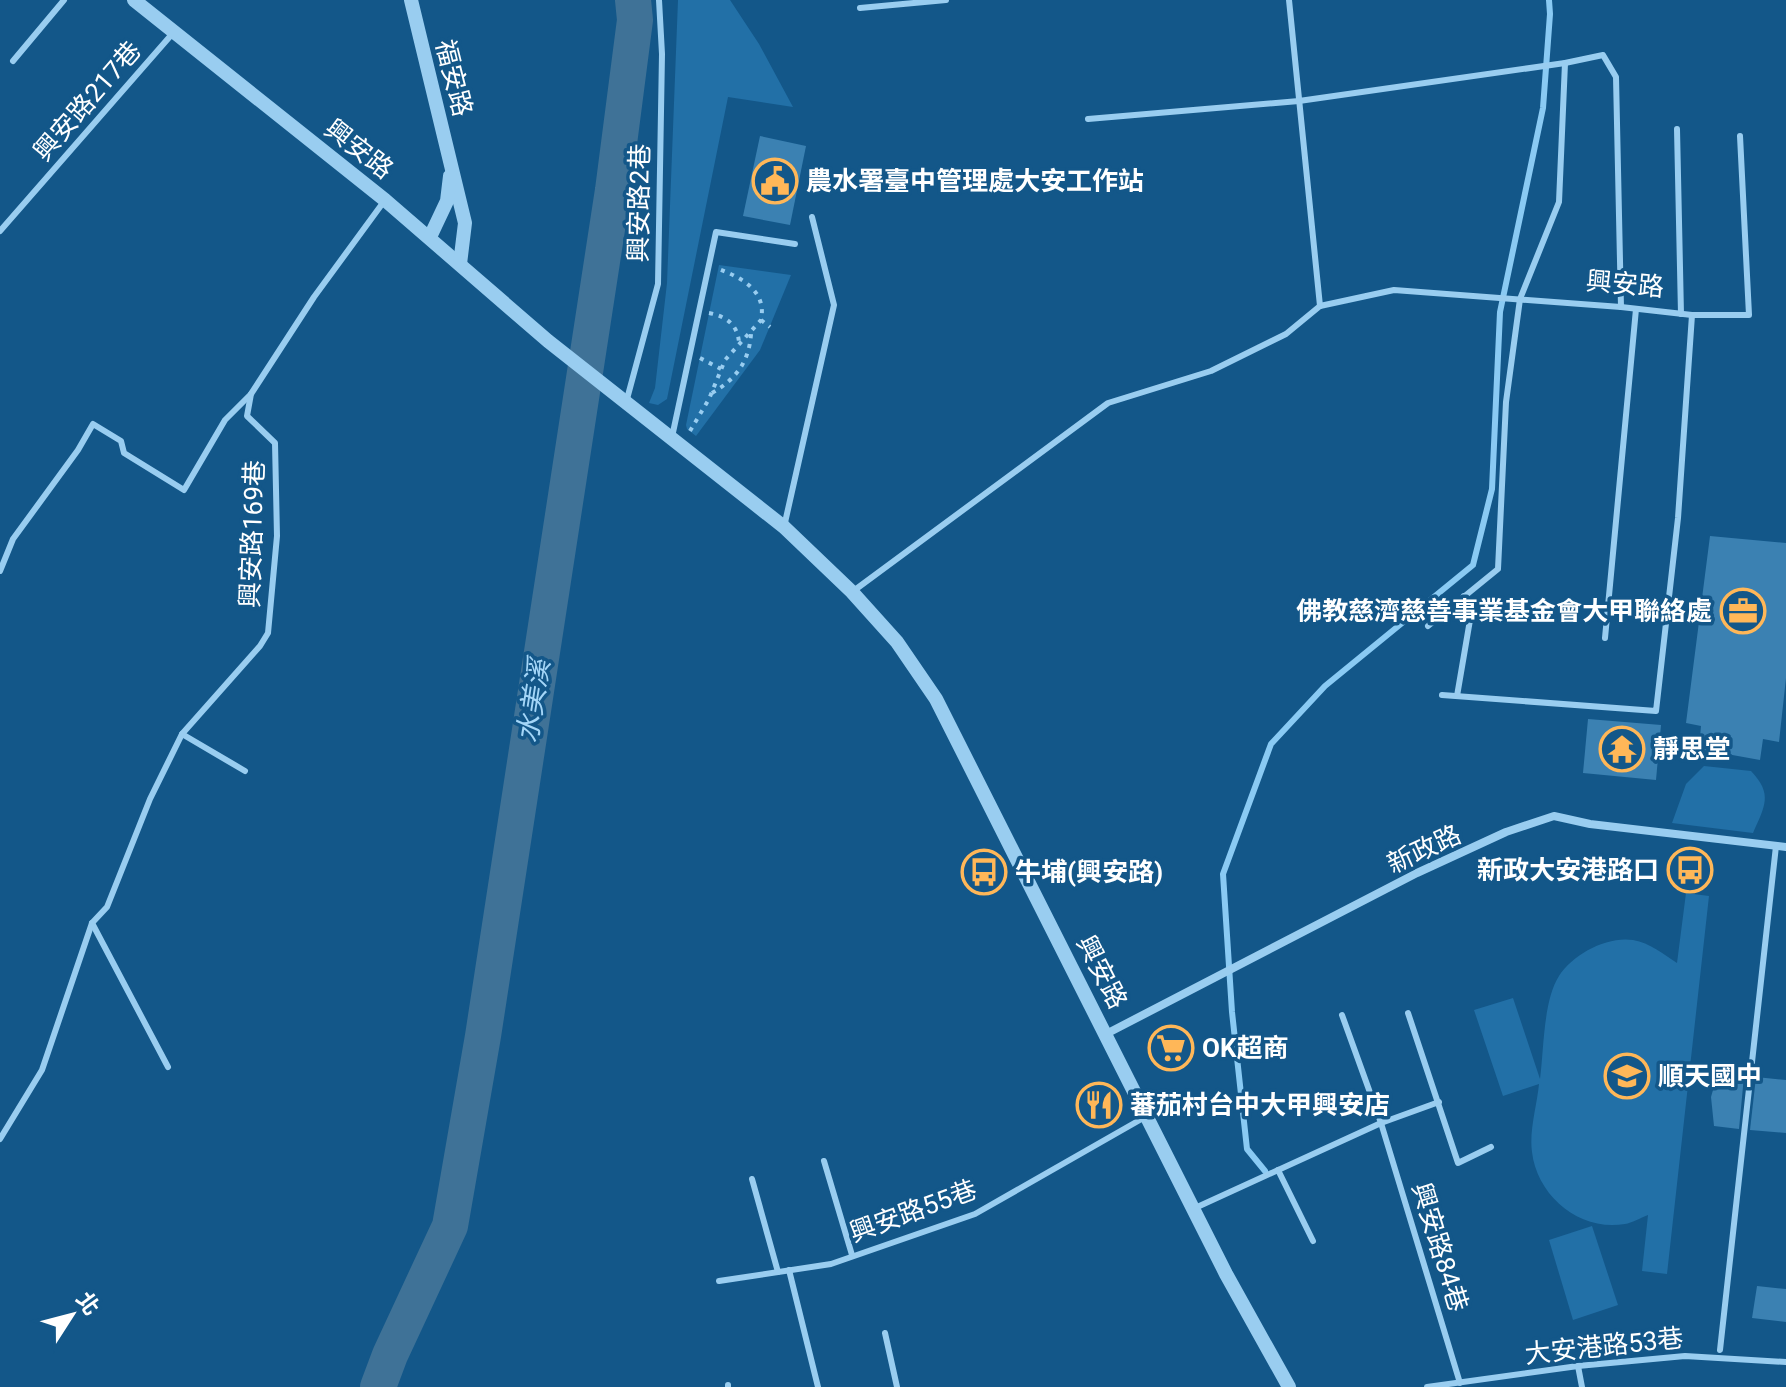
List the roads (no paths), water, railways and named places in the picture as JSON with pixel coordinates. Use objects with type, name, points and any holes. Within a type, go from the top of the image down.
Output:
[{"type":"street","name":"興安路","points":[[134,0],[430,237],[548,341],[784,527],[852,592],[897,642],[936,699],[1226,1274],[1289,1387]]},
{"type":"street","name":"福安路","points":[[411,0],[465,223],[460,264]]},
{"type":"street","name":"福安路","points":[[430,237],[447,201],[451,168]]},
{"type":"street","name":"新政路","points":[[1106,1034],[1417,873],[1506,832],[1554,816],[1590,824],[1781,847]]},
{"type":"lane","points":[[13,61],[64,0]]},
{"type":"lane","name":"興安路2巷","points":[[626,403],[658,284],[662,54],[659,0]]},
{"type":"lane","points":[[860,8],[946,0]]},
{"type":"lane","points":[[1289,0],[1320,306]]},
{"type":"lane","name":"興安路217巷","points":[[0,231],[173,33]]},
{"type":"lane","points":[[1088,119],[1299,101],[1603,55],[1616,77],[1621,307]]},
{"type":"lane","points":[[1428,626],[1498,569],[1506,402],[1520,299],[1559,202],[1565,63]]},
{"type":"lane","points":[[1677,129],[1681,314]]},
{"type":"lane","name":"興安路","points":[[852,592],[1108,403],[1211,371],[1286,334],[1320,306],[1394,290],[1692,315],[1749,315],[1740,136]]},
{"type":"lane","points":[[0,571],[13,539],[78,450],[93,424],[121,441],[124,453],[184,490],[225,420],[251,394],[314,297],[385,200]]},
{"type":"lane","points":[[784,527],[834,305],[812,217]]},
{"type":"lane","points":[[671,438],[716,232],[795,244]]},
{"type":"lane","points":[[1605,638],[1636,309]]},
{"type":"lane","points":[[1442,695],[1656,711],[1678,518],[1692,315]]},
{"type":"lane","name":"興安路169巷","points":[[0,1139],[42,1070],[92,923],[107,907],[150,799],[182,734],[268,633],[277,536],[275,443],[247,416],[251,394]]},
{"type":"lane","points":[[1457,696],[1470,620],[1464,596]]},
{"type":"lane","points":[[182,734],[245,771]]},
{"type":"lane","points":[[1720,1350],[1781,847]]},
{"type":"lane","points":[[92,923],[168,1067]]},
{"type":"lane","points":[[1408,1013],[1458,1163],[1491,1147]]},
{"type":"lane","name":"興安路84巷","points":[[1342,1015],[1381,1123],[1460,1383]]},
{"type":"lane","points":[[1195,1208],[1381,1123],[1439,1102]]},
{"type":"lane","name":"興安路55巷","points":[[719,1281],[831,1264],[975,1214],[1148,1115]]},
{"type":"lane","points":[[824,1161],[852,1255]]},
{"type":"lane","points":[[1278,1170],[1313,1241]]},
{"type":"lane","points":[[752,1179],[778,1272]]},
{"type":"lane","points":[[789,1270],[818,1387]]},
{"type":"lane","points":[[885,1333],[897,1387]]},
{"type":"lane","name":"大安港路53巷","points":[[1427,1387],[1578,1366],[1685,1356],[1786,1362]]},
{"type":"lane","points":[[1578,1366],[1582,1387]]},
{"type":"waterway","name":"水美溪","points":[[378,1387],[450,1226],[483,1036],[613,190],[635,20],[633,0]]},
{"type":"waterway","points":[[1265,1171],[1247,1149],[1232,1012],[1223,874],[1271,744],[1325,686],[1473,565],[1492,489],[1500,312],[1543,108],[1549,0]]},
{"type":"place","name":"農水署臺中管理處大安工作站","points":[[775,181]]},
{"type":"place","name":"佛教慈濟慈善事業基金會大甲聯絡處","points":[[1743,611]]},
{"type":"place","name":"靜思堂","points":[[1622,749]]},
{"type":"place","name":"新政大安港路口","points":[[1690,870]]},
{"type":"place","name":"牛埔(興安路)","points":[[984,872]]},
{"type":"place","name":"OK超商","points":[[1171,1048]]},
{"type":"place","name":"順天國中","points":[[1627,1076]]},
{"type":"place","name":"蕃茄村台中大甲興安店","points":[[1099,1105]]}]
